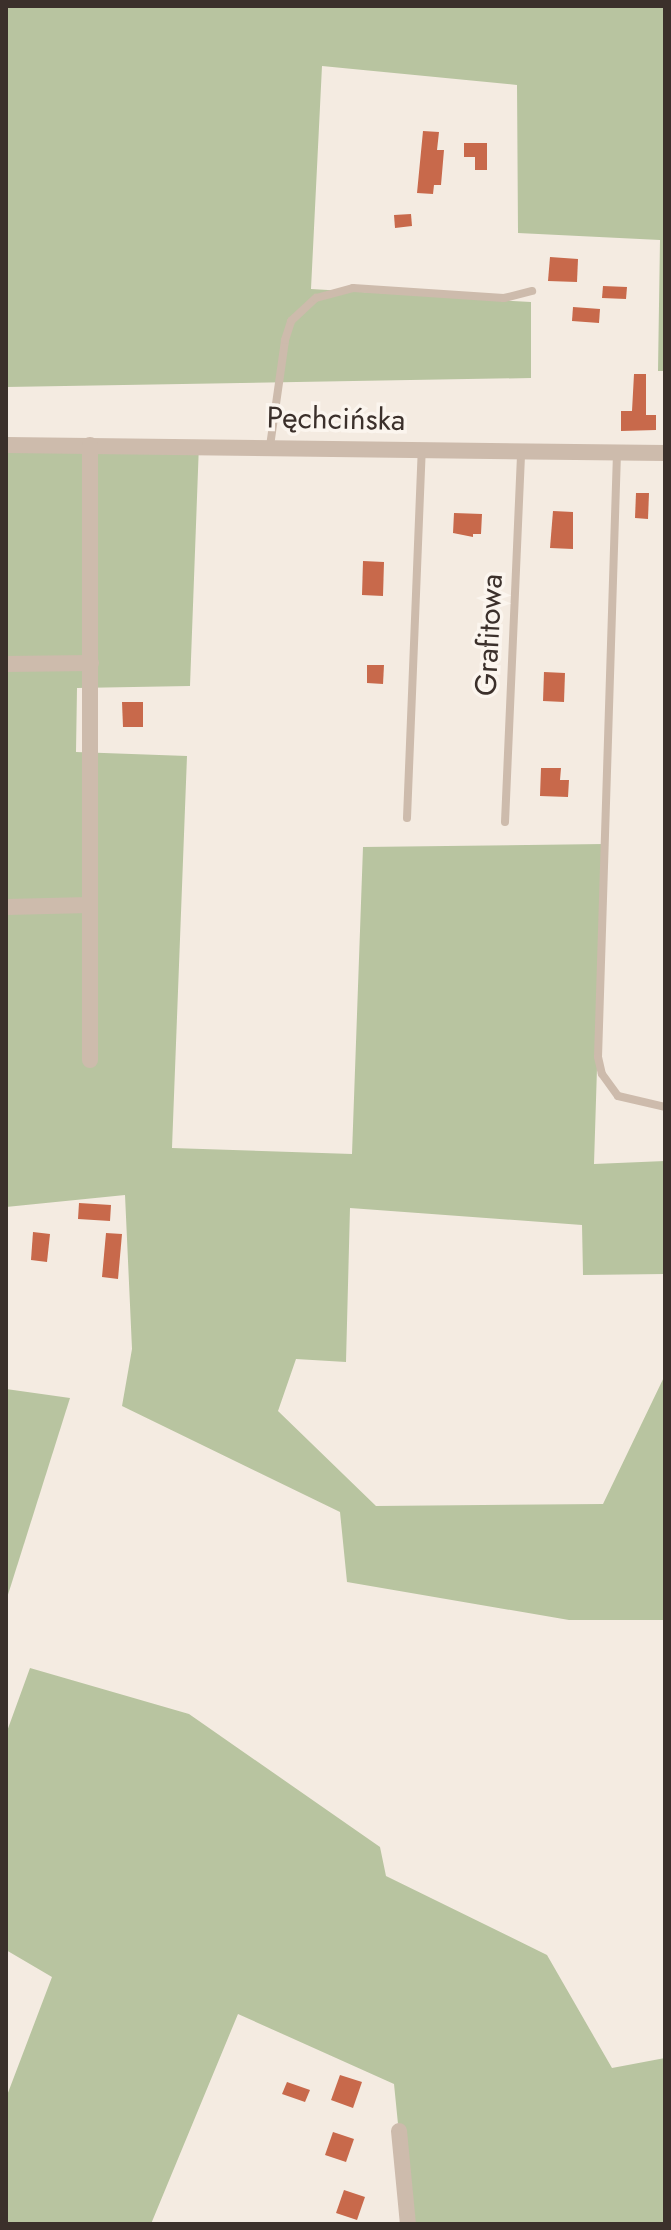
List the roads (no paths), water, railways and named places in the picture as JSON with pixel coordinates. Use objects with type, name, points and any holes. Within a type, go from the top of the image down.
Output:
[{"type":"street","name":"Pęchcińska","points":[[6,445],[665,453]]},
{"type":"street","points":[[90,445],[90,1060]]},
{"type":"street","points":[[6,664],[91,663]]},
{"type":"street","points":[[6,907],[90,905]]},
{"type":"street","points":[[399,2131],[408,2224]]},
{"type":"lane","points":[[270,446],[285,340],[291,321],[316,298],[353,288],[504,298],[532,291]]},
{"type":"lane","points":[[407,818],[422,448]]},
{"type":"lane","name":"Grafitowa","points":[[505,822],[521,450]]},
{"type":"lane","points":[[617,452],[598,1057],[602,1074],[618,1096],[665,1107]]}]
